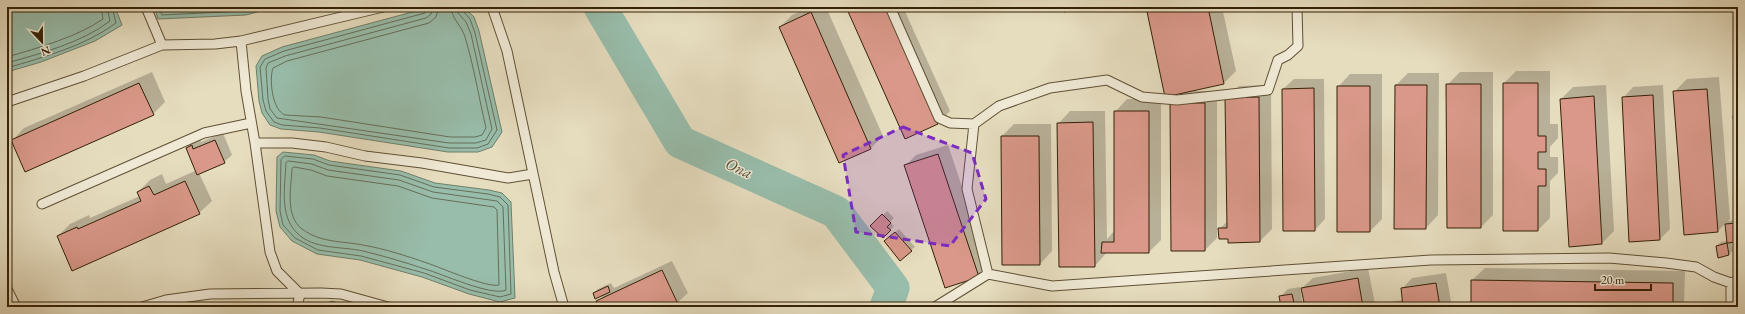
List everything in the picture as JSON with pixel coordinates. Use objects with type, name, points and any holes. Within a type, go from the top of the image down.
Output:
[{"type":"lane","points":[[146,7],[162,45]]},
{"type":"lane","points":[[7,102],[84,76],[162,45],[215,44],[241,41],[383,7]]},
{"type":"lane","points":[[492,7],[507,51],[554,272],[564,307]]},
{"type":"lane","points":[[890,7],[939,118],[950,123],[974,124],[1000,106],[1050,88],[1107,80],[1142,97],[1177,100],[1268,90],[1278,60],[1288,55],[1298,46],[1297,7]]},
{"type":"lane","points":[[241,41],[246,91],[270,252],[277,271],[300,294]]},
{"type":"lane","points":[[42,204],[204,133],[251,123]]},
{"type":"lane","points":[[974,124],[967,189],[988,274]]},
{"type":"lane","points":[[255,144],[292,143],[326,147],[365,156],[422,163],[508,178],[533,174]]},
{"type":"lane","points":[[935,307],[988,274],[1052,286],[1431,260],[1609,258],[1696,267],[1714,277],[1735,282],[1731,307]]},
{"type":"lane","points":[[7,289],[16,307]]},
{"type":"lane","points":[[142,307],[166,300],[210,294],[247,293],[341,294],[388,307]]},
{"type":"lane","points":[[297,307],[300,294]]},
{"type":"highlighted area","points":[[903,127],[972,153],[986,199],[950,246],[856,232],[843,155]]},
{"type":"water","points":[[7,7],[115,7],[122,25],[95,41],[41,62],[7,72]]},
{"type":"water","points":[[154,7],[275,7],[246,15],[158,19]]},
{"type":"water","points":[[431,7],[464,7],[474,17],[479,31],[502,132],[492,147],[478,152],[448,152],[319,132],[281,129],[270,125],[262,113],[259,101],[256,66],[262,56],[282,47]]},
{"type":"water","points":[[283,152],[314,155],[330,161],[401,171],[435,183],[502,193],[511,202],[515,298],[500,302],[469,294],[422,277],[360,260],[317,254],[292,241],[280,227],[276,211],[277,157]]},
{"type":"water","points":[[332,301],[349,307],[317,307]]},
{"type":"building","points":[[846,7],[886,7],[938,124],[905,139]]},
{"type":"building","points":[[1063,7],[1079,7],[1079,8],[1064,12]]},
{"type":"building","points":[[1146,7],[1208,7],[1224,84],[1165,97]]},
{"type":"building","points":[[1329,7],[1366,7],[1329,10]]},
{"type":"building","points":[[811,12],[871,149],[839,163],[779,27]]},
{"type":"building","points":[[139,83],[154,115],[25,172],[11,140]]},
{"type":"building","points":[[1503,83],[1538,83],[1538,136],[1546,136],[1546,152],[1538,152],[1538,169],[1546,169],[1546,186],[1538,186],[1538,231],[1503,231]]},
{"type":"building","points":[[1446,84],[1481,84],[1481,228],[1447,228]]},
{"type":"building","points":[[1395,85],[1427,85],[1426,229],[1394,229]]},
{"type":"building","points":[[1337,86],[1370,86],[1370,232],[1337,232]]},
{"type":"building","points":[[1314,88],[1315,231],[1283,231],[1282,89]]},
{"type":"building","points":[[1707,89],[1718,232],[1684,235],[1673,91]]},
{"type":"building","points":[[1653,95],[1660,240],[1629,242],[1622,97]]},
{"type":"building","points":[[1594,96],[1602,244],[1569,247],[1560,99]]},
{"type":"building","points":[[1259,97],[1260,242],[1228,243],[1228,239],[1219,239],[1218,228],[1227,228],[1225,98]]},
{"type":"building","points":[[1170,103],[1205,103],[1205,251],[1171,251]]},
{"type":"building","points":[[1114,111],[1149,111],[1149,253],[1101,253],[1102,242],[1114,242]]},
{"type":"building","points":[[1738,115],[1738,132],[1735,132],[1733,116]]},
{"type":"building","points":[[1093,122],[1095,267],[1059,267],[1057,123]]},
{"type":"building","points":[[1734,134],[1738,134],[1738,182]]},
{"type":"building","points":[[1001,136],[1039,136],[1040,265],[1002,265]]},
{"type":"building","points":[[215,140],[225,163],[197,175],[186,148],[192,145],[193,149]]},
{"type":"building","points":[[938,154],[979,277],[945,288],[904,165]]},
{"type":"building","points":[[185,181],[200,214],[72,271],[57,236],[77,227],[78,229],[141,201],[137,192],[149,186],[154,195]]},
{"type":"building","points":[[882,214],[891,223],[887,227],[891,230],[883,238],[870,226]]},
{"type":"building","points":[[1738,223],[1738,242],[1727,243],[1725,224]]},
{"type":"building","points":[[895,232],[912,251],[900,261],[884,241]]},
{"type":"building","points":[[1727,243],[1729,255],[1718,258],[1716,246]]},
{"type":"building","points":[[662,270],[678,304],[671,307],[598,307],[596,301]]},
{"type":"building","points":[[1358,278],[1363,307],[1305,307],[1301,288]]},
{"type":"building","points":[[1471,280],[1673,283],[1673,307],[1471,307]]},
{"type":"building","points":[[1436,283],[1440,307],[1403,307],[1401,288]]},
{"type":"building","points":[[608,286],[610,292],[595,299],[593,293]]},
{"type":"building","points":[[1292,294],[1295,307],[1281,307],[1279,296]]},
{"type":"waterway","name":"Ona","points":[[600,7],[680,142],[836,212],[893,288],[886,307]]}]
